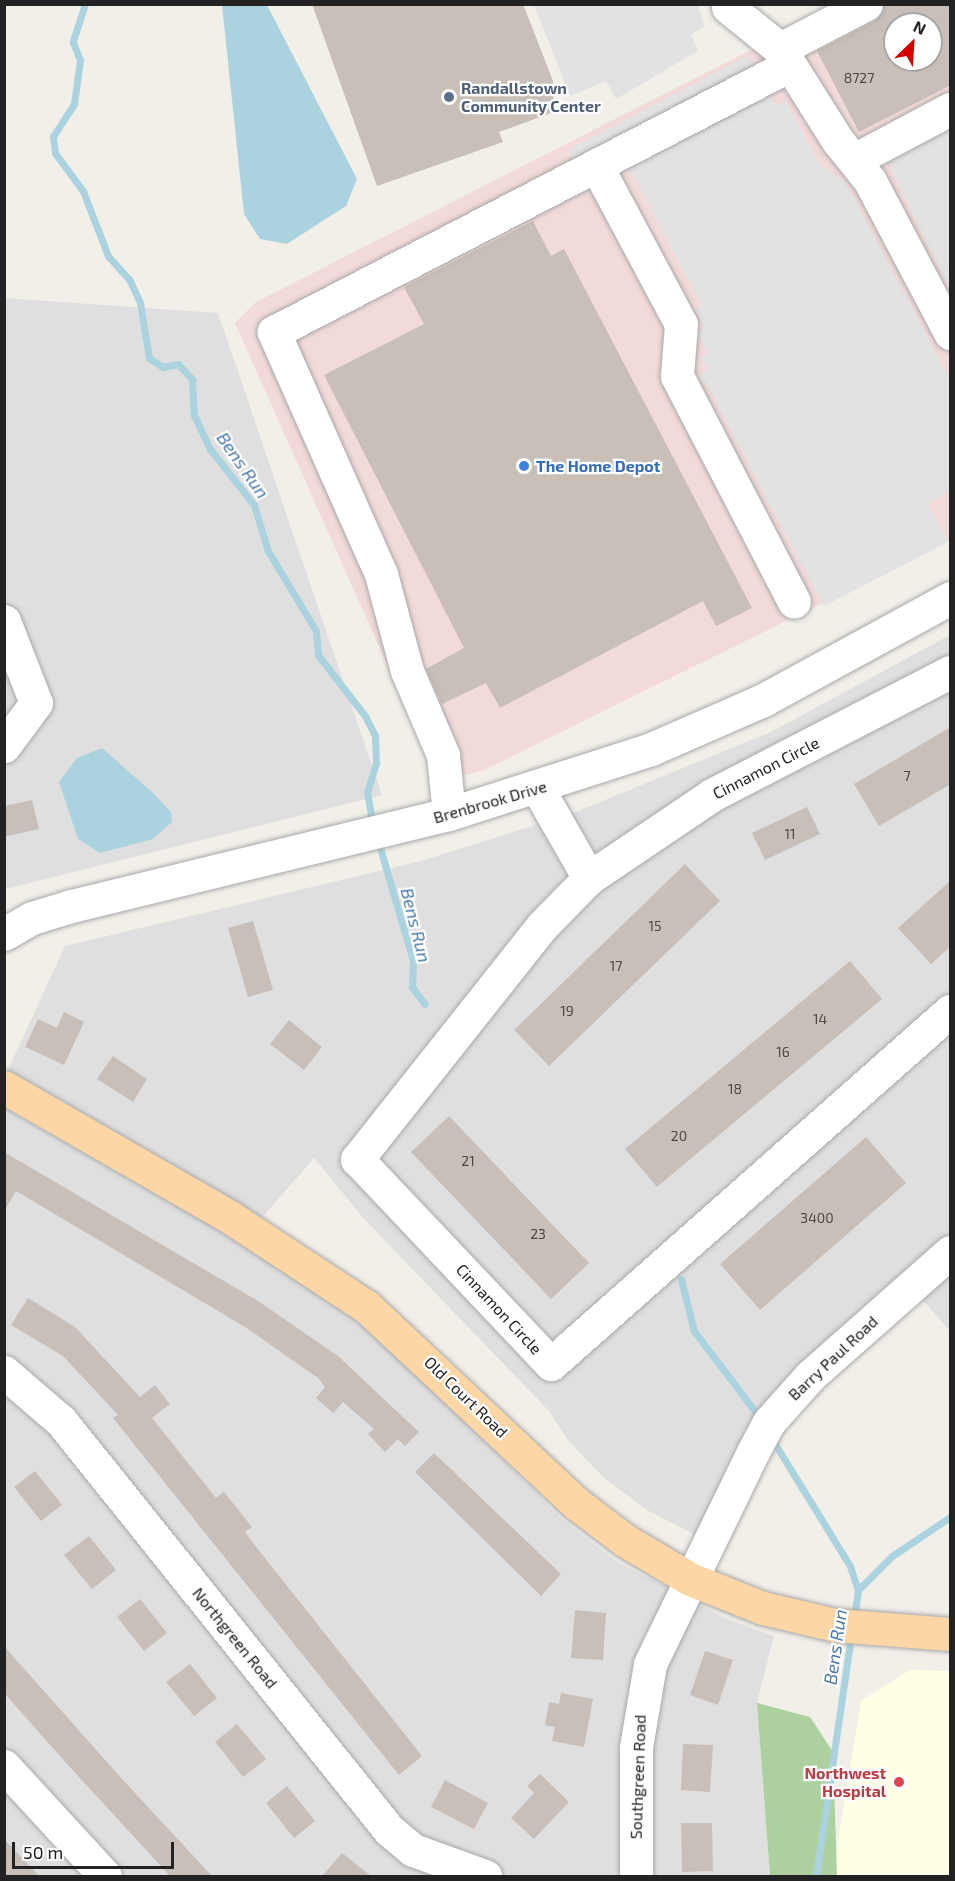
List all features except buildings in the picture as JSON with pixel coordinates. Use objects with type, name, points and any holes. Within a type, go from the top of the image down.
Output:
[{"type":"main road","name":"Old Court Road","points":[[4,1087],[230,1217],[348,1293],[412,1346],[577,1504],[626,1541],[690,1579],[763,1608],[836,1625],[871,1630],[951,1634]]},
{"type":"street","points":[[449,814],[443,755],[407,671],[381,574],[274,332],[596,165],[785,57],[866,4]]},
{"type":"street","points":[[728,7],[785,57],[854,160],[949,327]]},
{"type":"street","points":[[854,160],[951,109]]},
{"type":"street","points":[[596,165],[681,324],[677,376],[794,602]]},
{"type":"street","name":"Brenbrook Drive","points":[[4,934],[32,918],[71,906],[449,814],[538,789],[651,749],[763,700],[951,598]]},
{"type":"street","points":[[4,621],[36,703],[4,746]]},
{"type":"street","name":"Cinnamon Circle","points":[[951,672],[711,795],[589,878],[542,926],[357,1159],[551,1364],[951,1011]]},
{"type":"street","points":[[538,789],[589,878]]},
{"type":"street","name":"Barry Paul Road","points":[[690,1579],[754,1450],[785,1402],[951,1252]]},
{"type":"street","name":"Northgreen Road","points":[[4,1372],[61,1421],[389,1830],[440,1863],[485,1876]]},
{"type":"street","name":"Southgreen Road","points":[[636,1876],[641,1703],[650,1664],[690,1579]]},
{"type":"street","points":[[4,1766],[105,1876]]},
{"type":"shaded area","points":[[534,5],[697,5],[705,26],[691,35],[698,51],[616,99],[606,81],[570,96]]},
{"type":"shaded area","points":[[839,5],[950,5],[950,540],[482,771],[464,775],[429,759],[235,323],[256,302]]},
{"type":"shaded area","points":[[749,55],[776,105],[786,101],[820,165],[845,181],[950,380],[950,491],[928,504],[948,542],[824,606],[701,374],[708,370],[701,357],[708,353],[697,333],[705,328],[695,310],[702,306],[616,142],[575,163],[568,150]]},
{"type":"shaded area","points":[[950,127],[950,290],[887,160]]},
{"type":"shaded area","points":[[4,298],[218,313],[382,795],[5,889]]},
{"type":"shaded area","points":[[950,635],[950,1331],[920,1297],[821,1384],[782,1428],[719,1547],[647,1510],[603,1477],[567,1439],[549,1411],[365,1220],[314,1158],[260,1220],[7,1072],[65,946],[421,861],[573,813],[771,732]]},
{"type":"shaded area","points":[[4,1108],[221,1231],[353,1319],[402,1358],[563,1520],[616,1561],[729,1620],[774,1636],[757,1703],[770,1876],[5,1876]]},
{"type":"shaded area","name":"Northwest Hospital","points":[[910,1670],[950,1671],[950,1876],[837,1876],[834,1864],[861,1701]]},
{"type":"green space","points":[[757,1703],[810,1717],[833,1752],[837,1876],[770,1876]]},
{"type":"water","points":[[222,5],[267,5],[357,179],[346,206],[287,244],[260,239],[244,214]]},
{"type":"water","points":[[102,748],[171,812],[172,822],[153,839],[100,853],[78,839],[59,782],[77,758]]},
{"type":"waterway","name":"Bens Run","points":[[85,4],[73,42],[80,60],[74,104],[53,136],[55,153],[83,191],[108,256],[129,279],[140,303],[149,358],[163,367],[178,364],[192,379],[194,415],[210,449],[254,505],[268,551],[316,631],[318,655],[365,716],[375,736],[376,763],[367,792],[373,825]]},
{"type":"waterway","name":"Bens Run","points":[[378,841],[413,961],[412,987],[425,1004]]},
{"type":"waterway","name":"Bens Run","points":[[681,1279],[694,1331],[757,1414]]},
{"type":"waterway","name":"Bens Run","points":[[775,1444],[850,1566],[858,1590],[854,1619]]},
{"type":"waterway","points":[[858,1590],[892,1556],[950,1517]]},
{"type":"waterway","name":"Bens Run","points":[[816,1876],[851,1636]]},
{"type":"place","name":"Randallstown Community Center","points":[[449,97]]},
{"type":"place","name":"The Home Depot","points":[[524,466]]},
{"type":"place","name":"Northwest Hospital","points":[[899,1782]]}]
